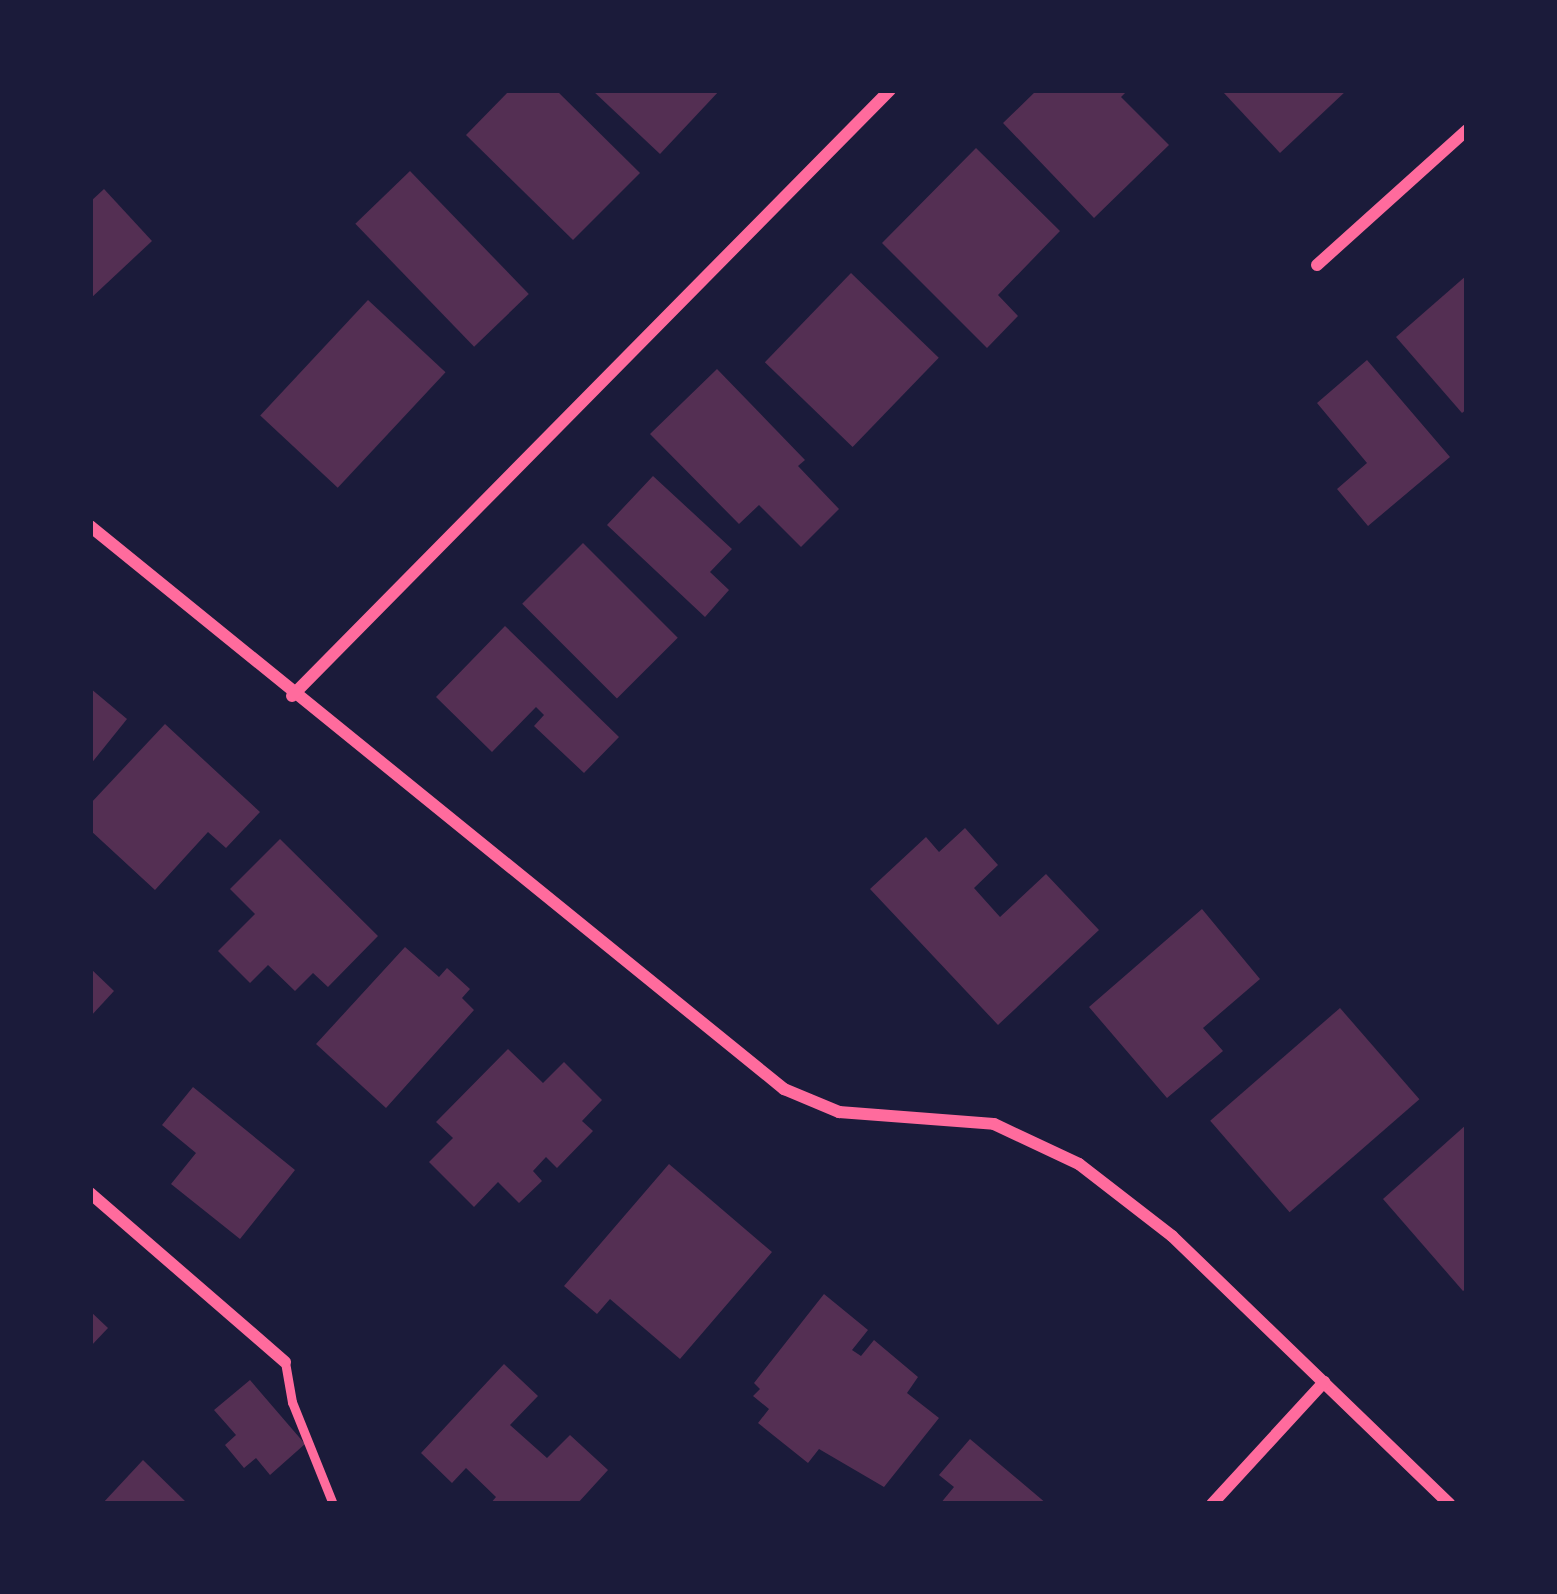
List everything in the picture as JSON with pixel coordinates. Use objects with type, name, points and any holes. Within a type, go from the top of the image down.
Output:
[{"type":"street","points":[[292,696],[890,90]]},
{"type":"street","points":[[1317,265],[1467,130]]},
{"type":"street","points":[[90,526],[292,696],[784,1090],[839,1112],[994,1124],[1079,1164],[1172,1236],[1450,1504]]},
{"type":"street","points":[[90,1193],[285,1362]]},
{"type":"street","points":[[1212,1504],[1324,1382]]},
{"type":"lane","points":[[285,1362],[292,1402],[333,1504]]},
{"type":"building","points":[[510,90],[556,90],[640,173],[573,240],[466,135]]},
{"type":"building","points":[[592,90],[720,90],[660,154]]},
{"type":"building","points":[[1037,90],[1128,90],[1121,97],[1169,145],[1094,218],[1003,123]]},
{"type":"building","points":[[1225,90],[1347,90],[1280,153],[1223,92]]},
{"type":"building","points":[[976,148],[1060,231],[998,295],[1018,316],[987,348],[882,243]]},
{"type":"building","points":[[410,171],[529,294],[474,347],[355,224]]},
{"type":"building","points":[[104,189],[152,241],[90,299],[90,202]]},
{"type":"building","points":[[851,273],[939,358],[853,447],[765,362]]},
{"type":"building","points":[[1467,275],[1467,409],[1462,413],[1396,337]]},
{"type":"building","points":[[368,300],[446,372],[338,488],[260,416]]},
{"type":"building","points":[[1367,360],[1450,457],[1368,526],[1337,489],[1367,463],[1317,403]]},
{"type":"building","points":[[717,369],[805,460],[798,466],[839,509],[801,547],[759,505],[739,524],[650,434]]},
{"type":"building","points":[[653,476],[732,549],[710,572],[729,590],[705,617],[607,525]]},
{"type":"building","points":[[583,543],[678,638],[617,699],[522,604]]},
{"type":"building","points":[[505,626],[619,737],[584,773],[534,726],[544,715],[536,707],[492,752],[436,697]]},
{"type":"building","points":[[90,688],[127,719],[90,765]]},
{"type":"building","points":[[165,724],[260,812],[226,848],[208,832],[155,890],[90,830],[90,804]]},
{"type":"building","points":[[965,828],[998,865],[974,888],[1000,917],[1046,874],[1099,930],[998,1025],[870,889],[926,837],[939,852]]},
{"type":"building","points":[[280,839],[378,936],[328,987],[313,973],[295,991],[268,965],[250,983],[218,951],[255,914],[230,889]]},
{"type":"building","points":[[1202,909],[1260,979],[1203,1028],[1223,1051],[1167,1098],[1089,1007]]},
{"type":"building","points":[[405,947],[439,977],[447,968],[470,989],[462,998],[474,1010],[386,1108],[316,1044]]},
{"type":"building","points":[[90,968],[114,991],[90,1017]]},
{"type":"building","points":[[1340,1008],[1419,1099],[1290,1212],[1210,1121]]},
{"type":"building","points":[[508,1049],[543,1083],[564,1062],[602,1100],[582,1121],[593,1131],[557,1168],[546,1157],[533,1171],[542,1181],[519,1203],[498,1182],[474,1207],[429,1162],[453,1138],[436,1122]]},
{"type":"building","points":[[193,1087],[295,1170],[240,1239],[171,1184],[196,1153],[162,1125]]},
{"type":"building","points":[[1467,1124],[1467,1288],[1463,1291],[1383,1199]]},
{"type":"building","points":[[669,1164],[772,1252],[680,1359],[610,1299],[597,1314],[564,1286]]},
{"type":"building","points":[[824,1294],[868,1330],[852,1350],[861,1356],[874,1340],[918,1377],[907,1393],[939,1418],[884,1487],[819,1449],[808,1463],[758,1423],[769,1409],[753,1396],[760,1389],[754,1383]]},
{"type":"building","points":[[90,1311],[108,1328],[90,1347]]},
{"type":"building","points":[[504,1364],[538,1396],[510,1425],[547,1458],[570,1435],[608,1470],[577,1504],[490,1504],[496,1497],[466,1468],[452,1483],[421,1453]]},
{"type":"building","points":[[250,1380],[305,1444],[270,1475],[256,1458],[244,1468],[225,1445],[236,1435],[214,1410]]},
{"type":"building","points":[[970,1439],[1047,1504],[940,1504],[954,1487],[939,1475]]},
{"type":"building","points":[[143,1460],[188,1504],[102,1504]]}]
